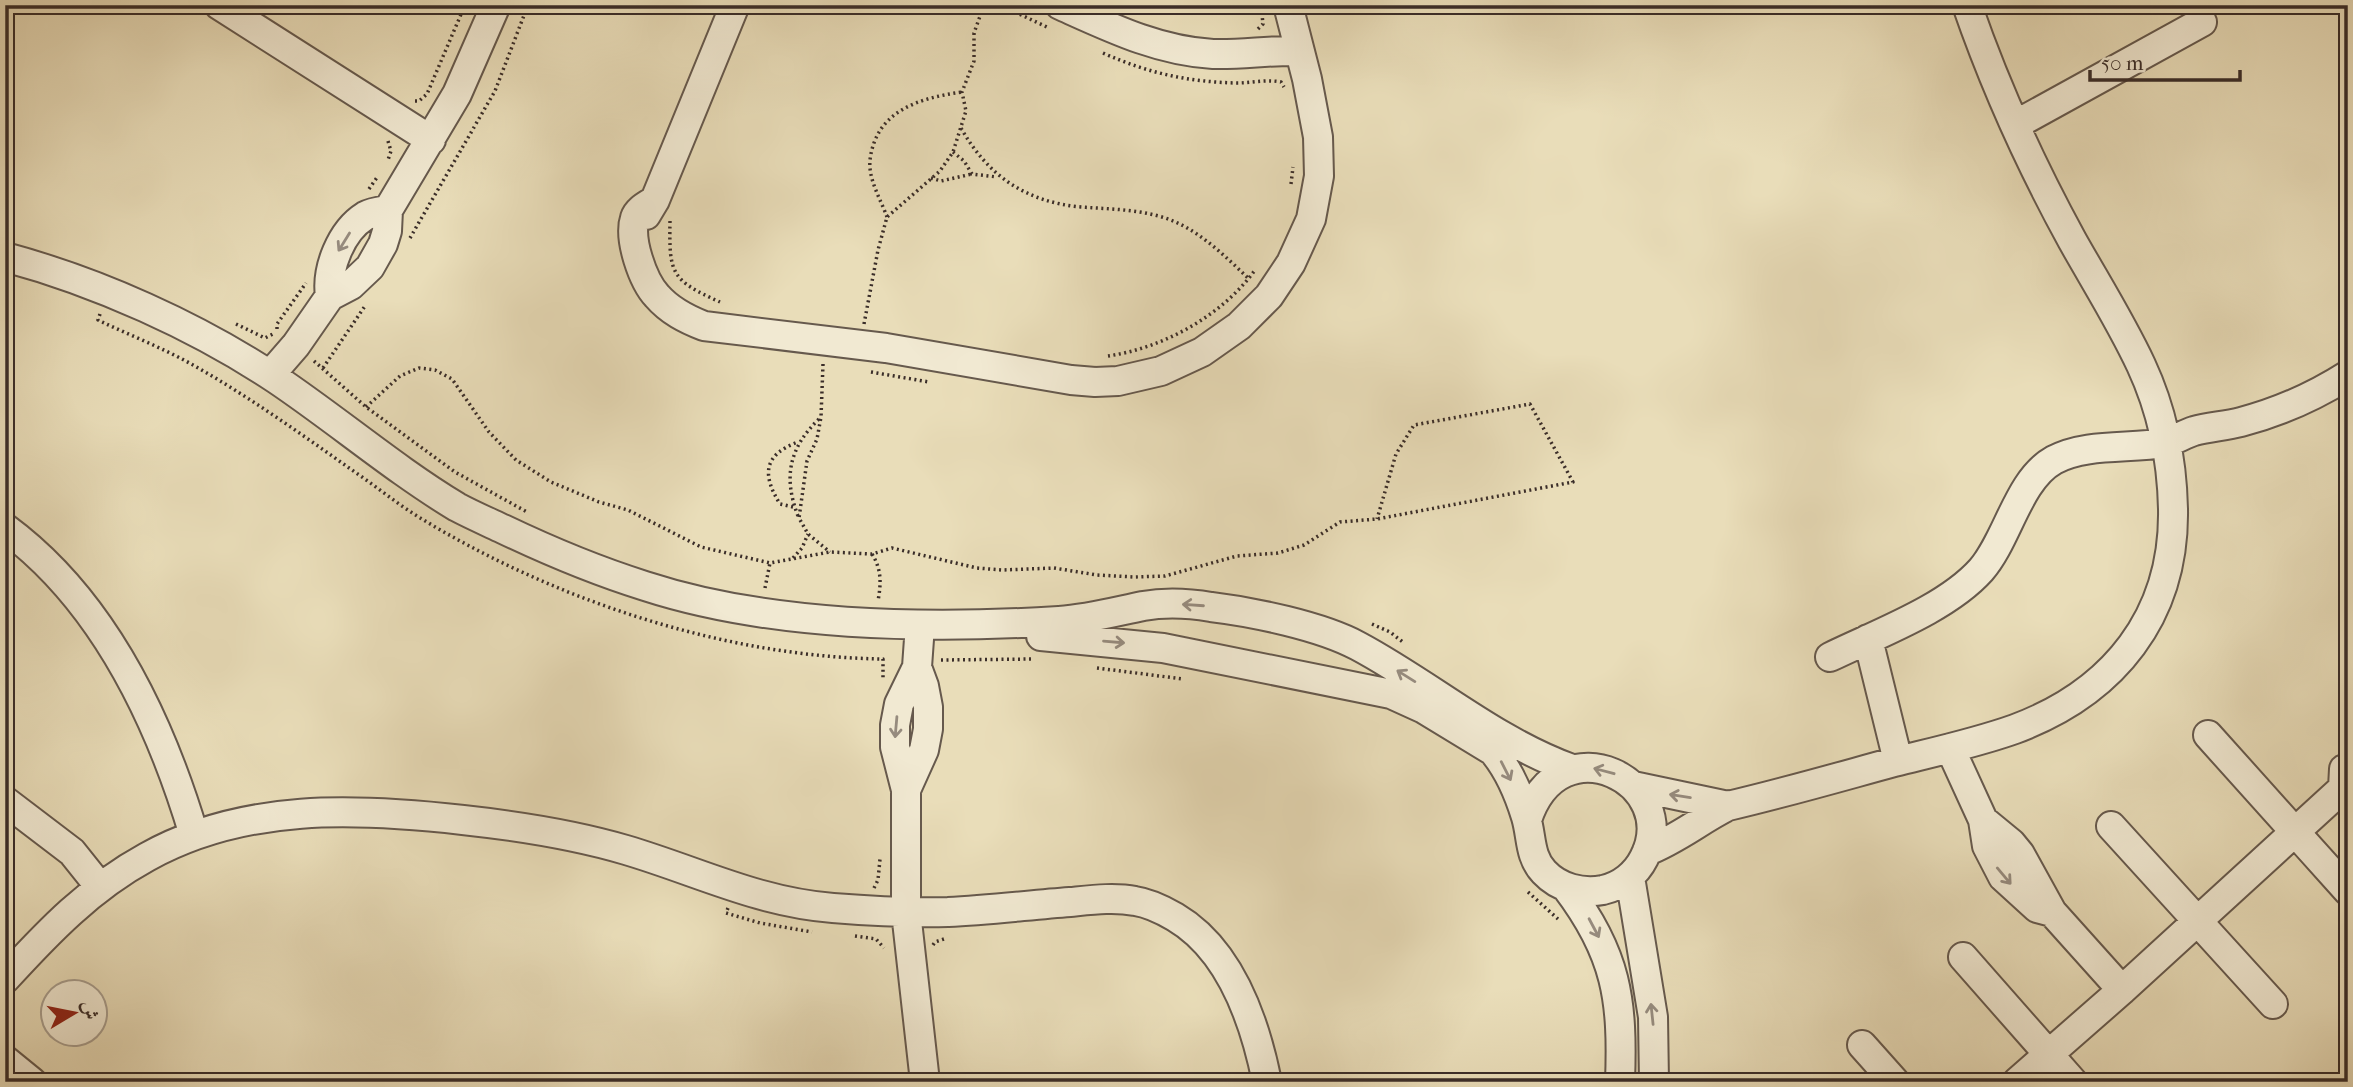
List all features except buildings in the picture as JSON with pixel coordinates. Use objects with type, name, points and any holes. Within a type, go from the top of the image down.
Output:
[{"type":"street","points":[[219,5],[431,140]]},
{"type":"street","points":[[270,375],[296,345],[330,296],[341,292],[361,277],[378,256],[387,231],[376,204],[431,140],[457,94],[496,5]]},
{"type":"street","points":[[735,5],[663,209],[641,223],[646,255],[658,284],[678,303],[750,331],[886,348],[1071,380],[1118,381],[1182,363],[1221,340],[1256,311],[1280,280],[1307,230],[1317,195],[1320,156],[1313,108],[1288,5]]},
{"type":"street","points":[[1647,851],[1664,845],[1699,820],[1728,806],[2013,729],[2066,704],[2101,679],[2134,643],[2155,608],[2166,579],[2173,549],[2173,497],[2161,415],[2140,363],[2043,185],[2015,125],[1967,5]]},
{"type":"street","points":[[1059,19],[1119,31],[1180,50],[1237,54],[1269,50],[1299,51]]},
{"type":"street","points":[[2015,125],[2202,22]]},
{"type":"street","points":[[8,255],[108,293],[192,331],[270,375],[404,472],[460,508],[587,566],[650,588],[715,604],[781,614],[875,623],[948,626],[1074,620],[1156,604],[1192,604],[1228,609],[1339,638],[1372,655],[1456,718],[1493,751],[1507,770],[1527,820],[1530,848],[1535,860],[1544,872],[1566,887],[1597,931],[1612,973],[1620,1016],[1620,1082]]},
{"type":"street","points":[[1830,657],[1941,603],[1970,582],[1993,554],[2031,482],[2048,464],[2078,452],[2167,443],[2193,431],[2240,422],[2288,406],[2348,375]]},
{"type":"street","points":[[5,528],[35,552],[55,574],[82,605],[111,646],[142,699],[157,732],[194,835]]},
{"type":"street","points":[[920,625],[917,663],[899,704],[895,725],[896,757],[906,790],[906,912],[925,1082]]},
{"type":"street","points":[[948,626],[1187,652],[1391,694],[1456,718],[1572,769]]},
{"type":"street","points":[[1868,639],[1898,761]]},
{"type":"street","points":[[2208,735],[2348,891]]},
{"type":"street","points":[[1950,748],[1983,820],[2020,854],[2052,912],[2122,990]]},
{"type":"street","points":[[2017,1082],[2122,990],[2294,831],[2345,778],[2338,767],[2348,759]]},
{"type":"street","points":[[1527,820],[1543,789],[1559,775],[1572,769],[1598,768],[1611,772],[1633,786],[1728,806]]},
{"type":"street","points":[[1566,887],[1593,891],[1606,889],[1630,877],[1640,865],[1647,851],[1651,824],[1648,810],[1633,786]]},
{"type":"street","points":[[5,801],[72,852],[100,887]]},
{"type":"street","points":[[5,979],[56,923],[100,887],[147,857],[194,835],[233,824],[290,814],[354,812],[439,817],[528,828],[593,841],[663,862],[761,897],[798,905],[948,912],[1116,899],[1147,903],[1172,915],[1204,938],[1235,984],[1253,1029],[1267,1082]]},
{"type":"street","points":[[2111,826],[2273,1004]]},
{"type":"street","points":[[1630,877],[1653,1017],[1654,1082]]},
{"type":"street","points":[[1963,957],[2073,1082]]},
{"type":"street","points":[[1862,1045],[1895,1082]]},
{"type":"street","points":[[5,1060],[32,1082]]},
{"type":"path","points":[[387,163],[391,151],[387,139],[381,134],[405,98],[419,101],[427,94],[465,5]]},
{"type":"path","points":[[405,246],[495,91],[528,5]]},
{"type":"path","points":[[852,323],[864,325],[887,217],[940,171],[953,152],[965,111],[962,92],[974,61],[974,33],[984,5]]},
{"type":"path","points":[[1000,5],[1059,19]]},
{"type":"path","points":[[1256,30],[1263,24],[1261,5]]},
{"type":"path","points":[[1094,48],[1130,65],[1178,79],[1239,83],[1274,81],[1280,82],[1285,90]]},
{"type":"path","points":[[887,217],[872,177],[870,161],[878,134],[893,115],[909,104],[925,98],[962,92]]},
{"type":"path","points":[[961,128],[974,152],[999,177],[1049,202],[1080,207],[1118,208],[1162,217],[1189,229],[1222,253],[1249,279]]},
{"type":"path","points":[[953,152],[964,161],[972,174]]},
{"type":"path","points":[[1290,195],[1294,159]]},
{"type":"path","points":[[376,204],[379,174]]},
{"type":"path","points":[[931,178],[940,181],[972,174],[999,177]]},
{"type":"path","points":[[663,209],[673,271],[693,290],[727,305]]},
{"type":"path","points":[[1096,358],[1139,349],[1172,336],[1214,310],[1249,279],[1260,263]]},
{"type":"path","points":[[229,321],[265,338],[277,332],[277,324],[309,278]]},
{"type":"path","points":[[108,293],[97,320],[192,365],[258,406],[417,516],[503,563],[586,599],[709,636],[790,652],[917,663],[1036,659]]},
{"type":"path","points":[[323,368],[368,302]]},
{"type":"path","points":[[296,345],[366,407],[455,472],[529,513]]},
{"type":"path","points":[[799,518],[807,461],[817,439],[821,417],[823,365],[811,362]]},
{"type":"path","points":[[366,407],[400,376],[419,368],[435,370],[452,379],[489,432],[516,460],[551,482],[599,502],[628,510],[701,548],[770,563],[830,551],[873,554],[891,548],[977,568],[1055,568],[1097,575],[1165,576],[1237,556],[1278,553],[1304,545],[1340,522],[1377,519],[1573,482],[1530,404],[1414,425],[1396,454],[1377,519]]},
{"type":"path","points":[[864,371],[931,382]]},
{"type":"path","points":[[821,417],[800,441],[791,468],[790,499],[808,534],[830,551]]},
{"type":"path","points":[[795,507],[780,504],[770,487],[768,466],[782,448],[800,441]]},
{"type":"path","points":[[793,558],[802,548],[808,534]]},
{"type":"path","points":[[765,590],[770,563]]},
{"type":"path","points":[[878,602],[890,602]]},
{"type":"path","points":[[1370,624],[1390,632],[1410,648]]},
{"type":"path","points":[[882,684],[883,659]]},
{"type":"path","points":[[1095,667],[1189,679]]},
{"type":"path","points":[[865,889],[877,884],[881,849]]},
{"type":"path","points":[[1525,887],[1531,897],[1568,927]]},
{"type":"path","points":[[736,888],[726,913],[760,923],[823,933]]},
{"type":"path","points":[[931,950],[935,942],[951,936],[948,912]]},
{"type":"path","points":[[846,935],[876,939],[883,944],[886,956]]}]
